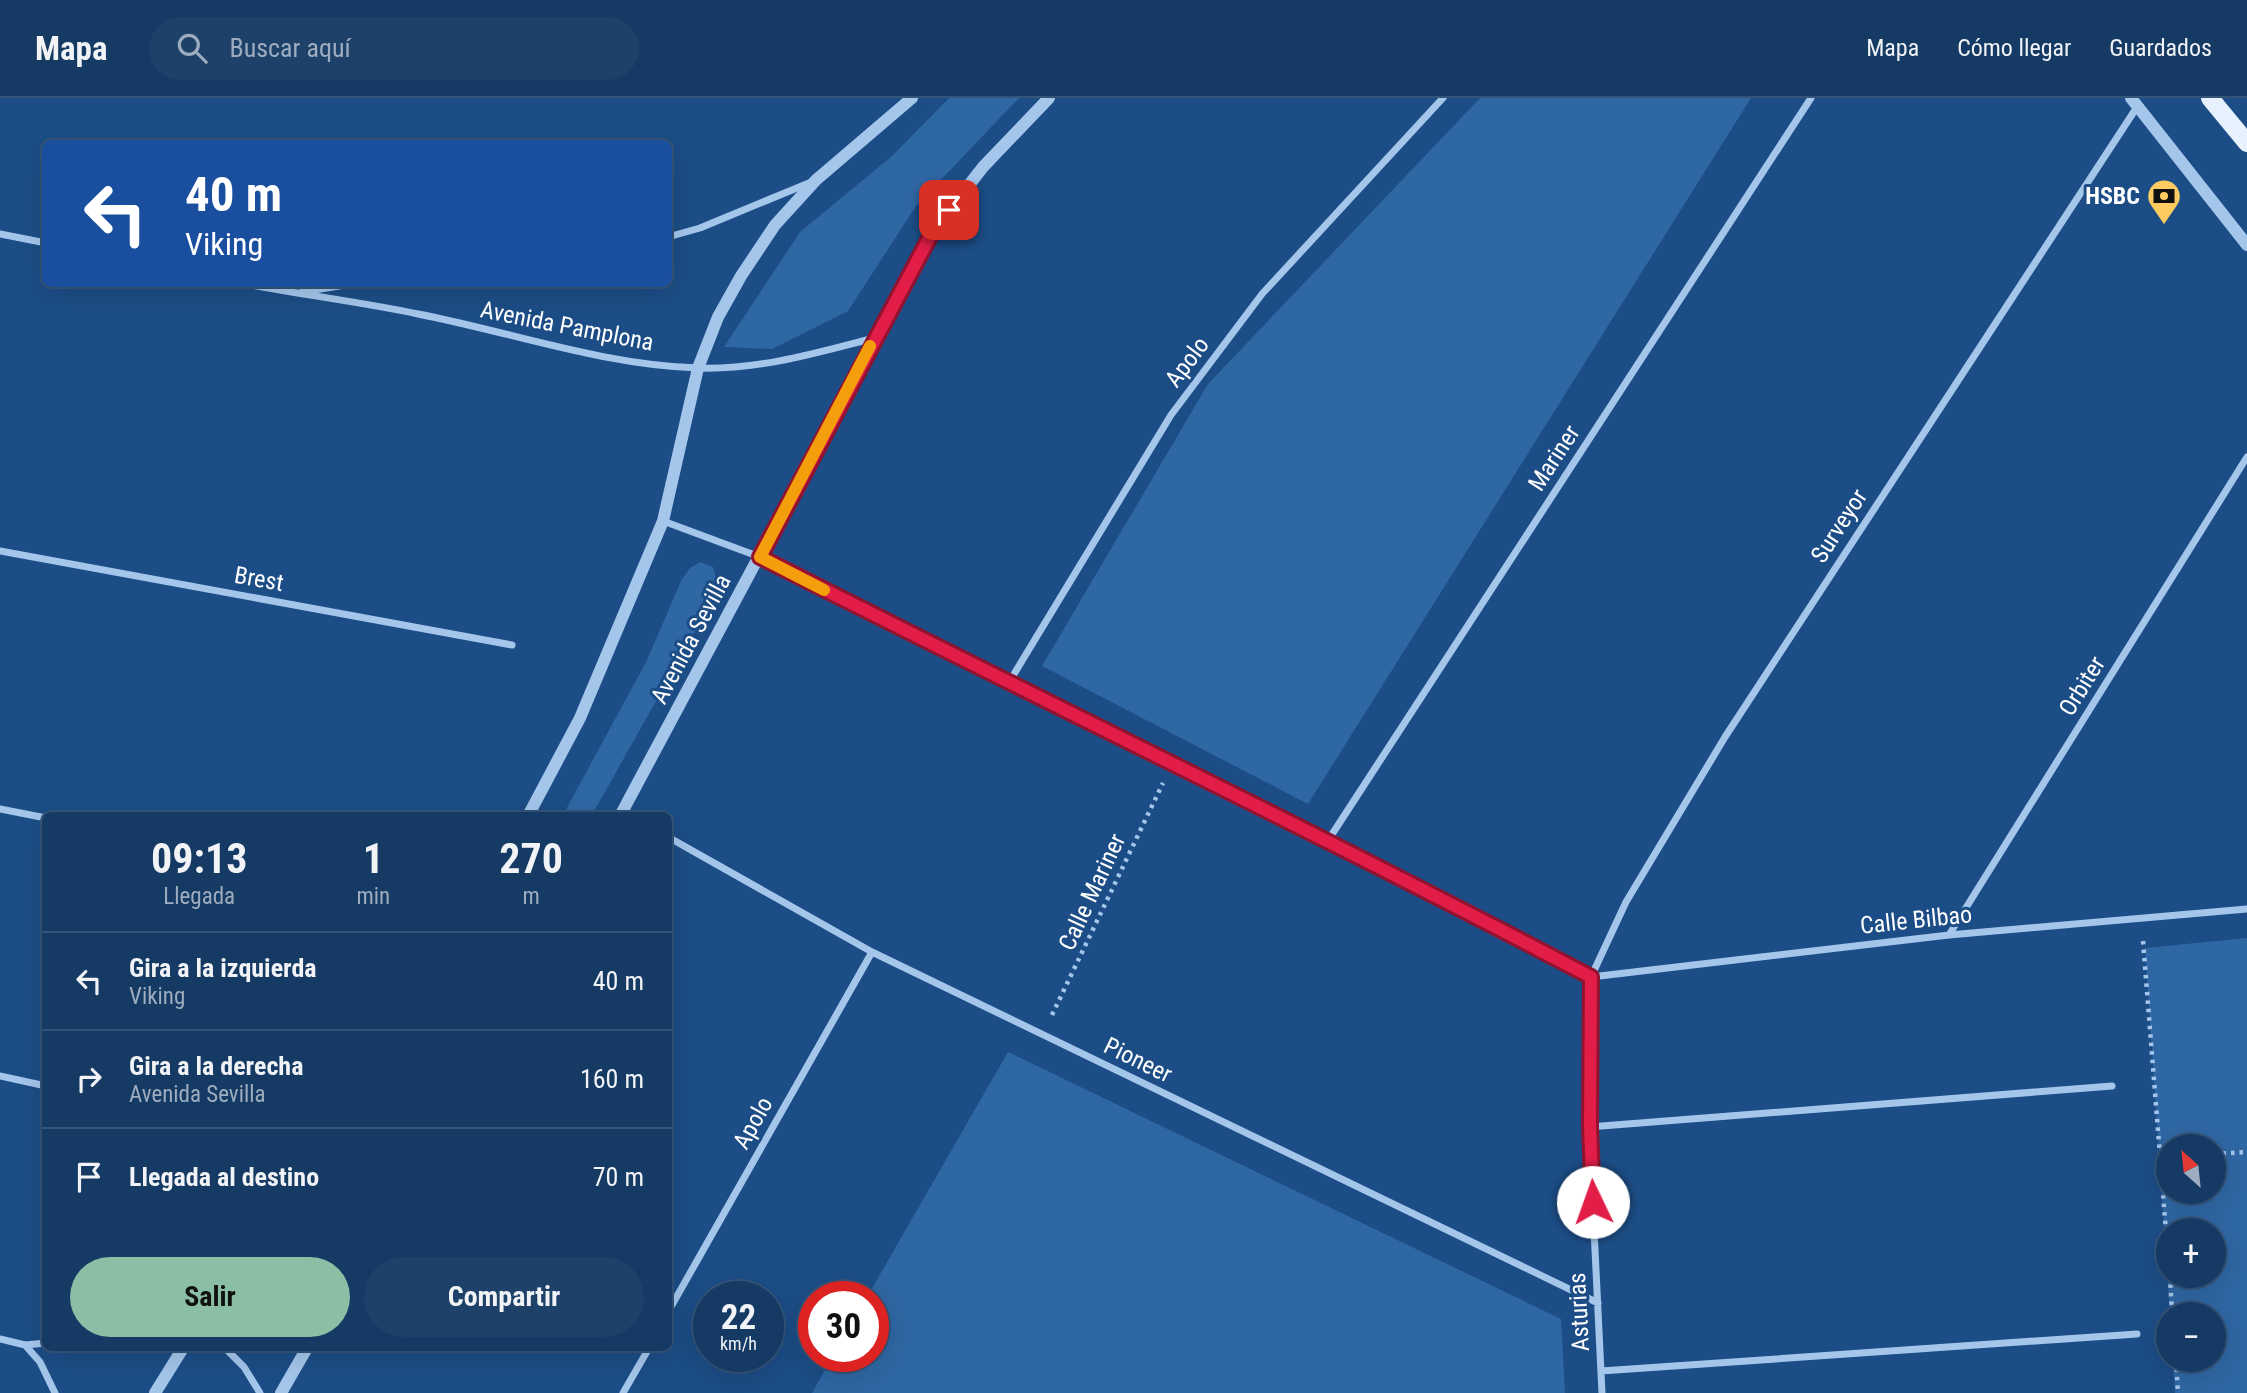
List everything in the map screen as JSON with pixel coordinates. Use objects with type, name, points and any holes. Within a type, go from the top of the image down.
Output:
[{"type":"main road","points":[[2210,98],[2247,143]]},
{"type":"street","points":[[530,812],[580,718],[663,521],[698,368],[718,317],[775,225],[816,180],[912,98]]},
{"type":"street","name":"Avenida Sevilla","points":[[625,812],[933,231],[982,167],[1049,98]]},
{"type":"street","name":"Apolo","points":[[1008,684],[1171,415],[1262,294],[1443,98]]},
{"type":"street","name":"Mariner","points":[[1329,839],[1811,98]]},
{"type":"street","points":[[2134,102],[2247,245]]},
{"type":"street","name":"Surveyor","points":[[1591,977],[1626,902],[1725,737],[2134,102]]},
{"type":"street","points":[[672,236],[700,228],[816,180]]},
{"type":"street","points":[[0,234],[42,242]]},
{"type":"street","name":"Avenida Pamplona","points":[[262,287],[417,313],[614,359],[698,368],[749,366],[792,360],[874,338]]},
{"type":"street","name":"Avenida Pamplona","points":[[294,293],[332,287]]},
{"type":"street","name":"Orbiter","points":[[1949,935],[2247,457]]},
{"type":"street","points":[[663,521],[760,557],[1008,684],[1329,839],[1591,977]]},
{"type":"street","name":"Brest","points":[[0,551],[512,645]]},
{"type":"street","points":[[0,809],[42,817]]},
{"type":"street","name":"Pioneer","points":[[672,839],[872,952],[1598,1303]]},
{"type":"street","name":"Calle Bilbao","points":[[1591,977],[1949,935],[2247,909]]},
{"type":"street","name":"Apolo","points":[[672,1305],[872,952]]},
{"type":"street","name":"Asturias","points":[[1591,977],[1590,1127],[1602,1393]]},
{"type":"street","points":[[0,1076],[42,1085]]},
{"type":"street","points":[[1590,1127],[2112,1086]]},
{"type":"street","points":[[1601,1371],[2137,1334]]},
{"type":"street","points":[[0,1339],[26,1345],[42,1343]]},
{"type":"street","points":[[26,1345],[40,1362],[55,1393]]},
{"type":"street","points":[[155,1393],[181,1351]]},
{"type":"street","points":[[228,1351],[244,1367],[260,1393]]},
{"type":"street","points":[[281,1393],[305,1351]]},
{"type":"street","points":[[623,1393],[647,1351]]},
{"type":"path","name":"Calle Mariner","points":[[1043,1035],[1172,764]]},
{"type":"path","points":[[2142,919],[2159,1134]]},
{"type":"path","points":[[2226,1153],[2247,1152]]},
{"type":"path","points":[[2177,1372],[2178,1393]]},
{"type":"shaded area","points":[[949,98],[1019,98],[916,206],[848,311],[772,349],[724,347],[800,232],[892,156]]},
{"type":"shaded area","points":[[1480,98],[1751,98],[1308,804],[1042,666],[1208,384]]},
{"type":"shaded area","points":[[700,562],[713,567],[719,589],[594,812],[565,812],[646,662],[682,579],[690,568]]},
{"type":"shaded area","points":[[2247,938],[2247,1393],[2175,1393],[2174,1372],[2226,1372],[2226,1302],[2169,1302],[2168,1288],[2226,1288],[2226,1218],[2163,1218],[2162,1204],[2226,1204],[2226,1134],[2158,1134],[2145,948]]},
{"type":"shaded area","points":[[1008,1052],[1561,1319],[1565,1393],[812,1393],[824,1372],[889,1372],[889,1281],[876,1281]]},
{"type":"slow traffic","points":[[824,590],[760,557],[870,346]]},
{"type":"place","name":"HSBC","points":[[2164,226]]},
{"type":"route","points":[[949,210],[933,231],[826,428],[760,557],[1008,684],[1329,839],[1591,977],[1590,1127],[1593,1202]]}]
